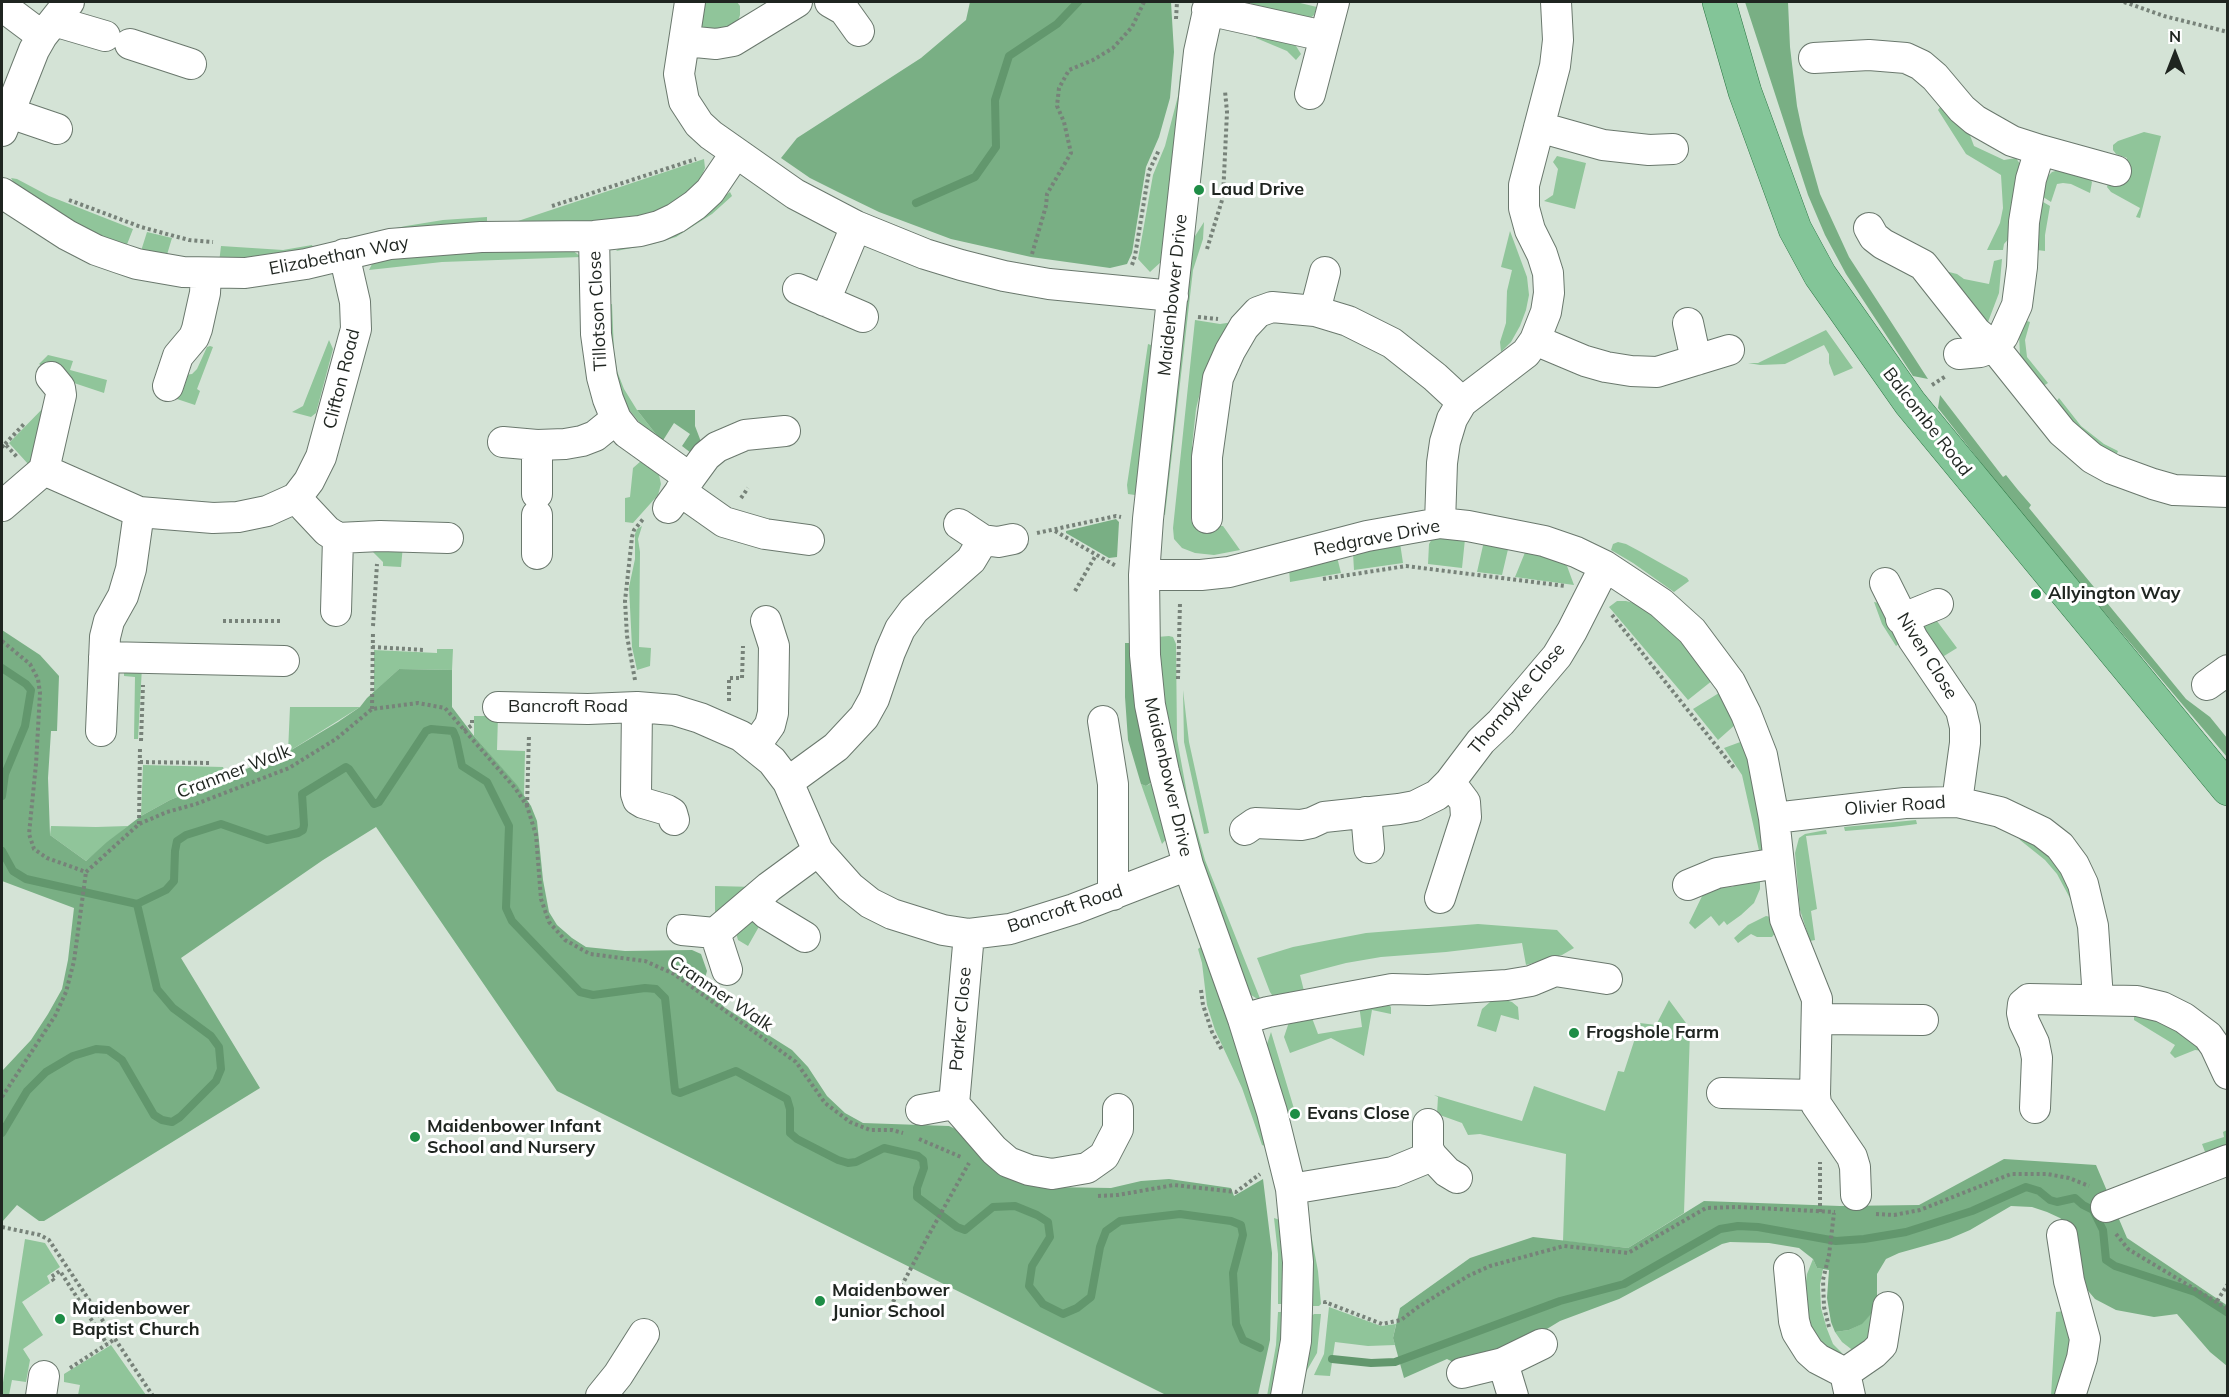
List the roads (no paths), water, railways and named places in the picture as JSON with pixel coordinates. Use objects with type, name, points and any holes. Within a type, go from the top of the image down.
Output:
[{"type":"main road","name":"Balcombe Road","points":[[1719,2],[1745,92],[1795,229],[1820,275],[1910,403],[2228,789]]},
{"type":"street","points":[[690,2],[679,74],[684,101],[699,123],[711,135],[795,194],[856,226],[925,254],[1004,276],[1049,284],[1173,296]]},
{"type":"street","points":[[685,41],[716,44],[733,41],[755,12],[797,2]]},
{"type":"street","points":[[831,2],[844,10],[859,31]]},
{"type":"street","points":[[1310,94],[1335,2]]},
{"type":"street","points":[[1440,523],[1440,492],[1445,442],[1452,419],[1462,402],[1526,354],[1535,340],[1546,312],[1548,283],[1542,254],[1530,230],[1524,208],[1524,185],[1555,66],[1558,40],[1556,2]]},
{"type":"street","points":[[2,6],[55,19],[191,64]]},
{"type":"street","points":[[1208,6],[1324,36]]},
{"type":"street","name":"Maidenbower Drive","points":[[1208,6],[1200,52],[1148,519],[1133,572],[1150,705],[1164,772],[1188,865],[1243,1019],[1272,1112],[1291,1189],[1297,1252],[1311,1306],[1296,1341],[1286,1395]]},
{"type":"street","points":[[55,19],[22,79],[6,122],[57,129]]},
{"type":"street","points":[[1814,58],[1869,55],[1906,58],[1921,65],[1935,77],[1962,109],[1975,120],[2012,141],[2116,171]]},
{"type":"street","points":[[1539,127],[1603,145],[1649,150],[1673,149]]},
{"type":"street","points":[[1959,354],[1980,352],[1994,346],[2003,336],[2017,305],[2024,222],[2031,179],[2040,150]]},
{"type":"street","name":"Elizabethan Way","points":[[2,193],[51,226],[96,250],[137,264],[183,272],[245,273],[275,270],[390,243],[481,237],[594,236],[640,231],[676,218],[695,205],[710,191],[735,154]]},
{"type":"street","points":[[856,226],[811,295],[863,317]]},
{"type":"street","points":[[1869,228],[1874,237],[1883,244],[1923,265],[1976,332],[1994,346],[2062,432],[2092,458],[2112,469],[2163,487],[2228,492]]},
{"type":"street","name":"Tillotson Close","points":[[594,236],[598,357],[605,388],[616,419],[627,433],[686,483],[724,522],[765,534],[809,540]]},
{"type":"street","name":"Clifton Road","points":[[44,470],[139,512],[204,518],[238,517],[267,512],[296,498],[309,481],[321,457],[356,329],[355,302],[344,254]]},
{"type":"street","points":[[1315,311],[1325,272]]},
{"type":"street","points":[[168,386],[178,356],[194,337],[197,329],[205,293],[206,273]]},
{"type":"street","points":[[1207,518],[1208,457],[1218,378],[1244,327],[1258,312],[1272,307],[1315,311],[1348,321],[1392,343],[1428,370],[1462,402]]},
{"type":"street","points":[[1688,323],[1696,360]]},
{"type":"street","points":[[1535,340],[1605,368],[1631,371],[1658,372],[1729,350]]},
{"type":"street","points":[[2,506],[44,470],[61,395],[60,388],[51,377]]},
{"type":"street","points":[[503,442],[537,445],[582,441],[595,436],[616,419]]},
{"type":"street","points":[[686,483],[717,447],[745,435],[785,431]]},
{"type":"street","points":[[537,445],[537,554]]},
{"type":"street","points":[[296,498],[327,531],[349,538],[397,536],[448,538]]},
{"type":"street","points":[[101,731],[105,637],[109,621],[123,596],[131,569],[139,512]]},
{"type":"street","name":"Redgrave Drive","points":[[1133,572],[1178,576],[1229,572],[1367,536],[1440,523],[1468,526],[1544,541],[1576,552],[1605,566],[1661,603],[1692,631],[1719,665],[1746,714],[1762,755],[1774,818],[1785,919],[1817,999],[1815,1095],[1819,1111],[1852,1157],[1855,1167],[1856,1195]]},
{"type":"street","points":[[788,782],[836,747],[864,717],[874,699],[900,629],[914,610],[971,560],[971,532],[998,542],[1013,538]]},
{"type":"street","points":[[336,611],[337,578],[349,538]]},
{"type":"street","name":"Thorndyke Close","points":[[1444,789],[1481,741],[1501,722],[1557,656],[1605,566]]},
{"type":"street","name":"Niven Close","points":[[1886,584],[1901,619],[1961,711],[1965,727],[1965,743],[1958,802]]},
{"type":"street","points":[[1901,619],[1938,604]]},
{"type":"street","points":[[755,746],[772,719],[770,634]]},
{"type":"street","points":[[104,657],[284,661]]},
{"type":"street","name":"Bancroft Road","points":[[498,706],[588,709],[637,707],[674,711],[741,736],[772,761],[788,782],[818,851],[842,879],[870,903],[918,924],[969,934],[1010,929],[1113,895],[1188,865]]},
{"type":"street","name":"Bancroft Road","points":[[637,707],[636,794],[638,800],[643,803],[672,813],[674,820]]},
{"type":"street","points":[[1103,721],[1110,753],[1113,784],[1113,895]]},
{"type":"street","points":[[1245,830],[1255,823],[1301,825],[1324,817],[1415,806],[1444,789],[1462,795],[1467,809],[1466,817],[1440,898]]},
{"type":"street","name":"Olivier Road","points":[[1774,818],[1905,803],[1958,802],[2000,812],[2032,826],[2060,846],[2074,865],[2086,894],[2093,926],[2098,999]]},
{"type":"street","points":[[1366,812],[1369,848]]},
{"type":"street","points":[[682,930],[715,933],[818,851]]},
{"type":"street","points":[[1689,885],[1716,873],[1778,863]]},
{"type":"street","points":[[753,901],[762,910],[805,937]]},
{"type":"street","points":[[715,933],[727,970]]},
{"type":"street","name":"Parker Close","points":[[954,1104],[969,934]]},
{"type":"street","points":[[1243,1019],[1268,1012],[1392,989],[1428,990],[1507,985],[1531,981],[1555,971],[1607,979]]},
{"type":"street","points":[[2036,1108],[2037,1058],[2034,1043],[2024,1022],[2023,1004],[2029,999],[2098,999],[2151,1003],[2179,1015],[2208,1036],[2227,1071]]},
{"type":"street","points":[[1817,1019],[1923,1020]]},
{"type":"street","points":[[1722,1093],[1815,1095]]},
{"type":"street","points":[[915,1128],[954,1104],[994,1150],[1008,1162],[1029,1170],[1052,1173],[1087,1168],[1104,1156],[1118,1130],[1118,1109]]},
{"type":"street","points":[[1428,1124],[1428,1149],[1447,1172],[1457,1178]]},
{"type":"street","points":[[1291,1189],[1393,1172],[1432,1156]]},
{"type":"street","points":[[2106,1207],[2228,1160]]},
{"type":"street","points":[[2062,1235],[2069,1281],[2085,1339],[2082,1358],[2070,1395]]},
{"type":"street","points":[[1789,1268],[1794,1321],[1803,1342],[1818,1359],[1848,1384],[1882,1345],[1888,1307]]},
{"type":"street","points":[[601,1395],[618,1375],[644,1334]]},
{"type":"street","points":[[1462,1373],[1503,1363],[1542,1344]]},
{"type":"street","points":[[1503,1363],[1513,1395]]},
{"type":"waterway","points":[[916,203],[975,177],[996,147],[995,100],[1009,56],[1057,24],[1078,2]]},
{"type":"waterway","points":[[2,668],[31,690],[25,726],[5,774],[2,796]]},
{"type":"waterway","points":[[137,904],[166,890],[174,881],[177,841],[186,835],[221,824],[267,840],[298,833],[303,830],[304,825],[302,794],[346,767],[374,804],[379,802],[426,731],[431,729],[453,731],[462,766],[487,782],[509,826],[506,908],[512,921],[580,992],[593,995],[645,988],[656,989],[665,998],[675,1091],[680,1093],[736,1071],[787,1099],[790,1109],[790,1133],[838,1160],[848,1163],[856,1162],[884,1148],[918,1156],[923,1160],[924,1168],[917,1188],[917,1197],[957,1227],[965,1230],[993,1207],[1015,1206],[1037,1215],[1048,1222],[1050,1237],[1032,1266],[1029,1286],[1043,1304],[1063,1314],[1077,1308],[1091,1297],[1100,1247],[1106,1231],[1120,1221],[1180,1214],[1231,1221],[1241,1225],[1243,1235],[1233,1273],[1236,1324],[1243,1340],[1260,1348]]},
{"type":"waterway","points":[[2,851],[13,871],[26,879],[137,904]]},
{"type":"waterway","points":[[2,1133],[27,1091],[46,1072],[73,1056],[96,1049],[108,1050],[122,1060],[154,1115],[162,1120],[172,1122],[180,1117],[216,1081],[221,1069],[219,1047],[211,1036],[173,1008],[157,989],[137,904]]},
{"type":"waterway","points":[[1332,1359],[1371,1363],[1395,1362],[1560,1301],[1624,1284],[1720,1229],[1738,1226],[1758,1227],[1836,1241],[1864,1239],[1906,1232],[1972,1211],[2026,1187],[2039,1191],[2050,1200],[2057,1202],[2075,1198],[2093,1210],[2103,1230],[2106,1260],[2115,1266],[2195,1292],[2228,1313]]},
{"type":"place","name":"Laud Drive","points":[[1199,190]]},
{"type":"place","name":"Allyington Way","points":[[2036,594]]},
{"type":"place","name":"Frogshole Farm","points":[[1574,1033]]},
{"type":"place","name":"Evans Close","points":[[1295,1114]]},
{"type":"place","name":"Maidenbower Infant School and Nursery","points":[[415,1137]]},
{"type":"place","name":"Maidenbower Junior School","points":[[820,1301]]},
{"type":"place","name":"Maidenbower Baptist Church","points":[[60,1319]]}]
